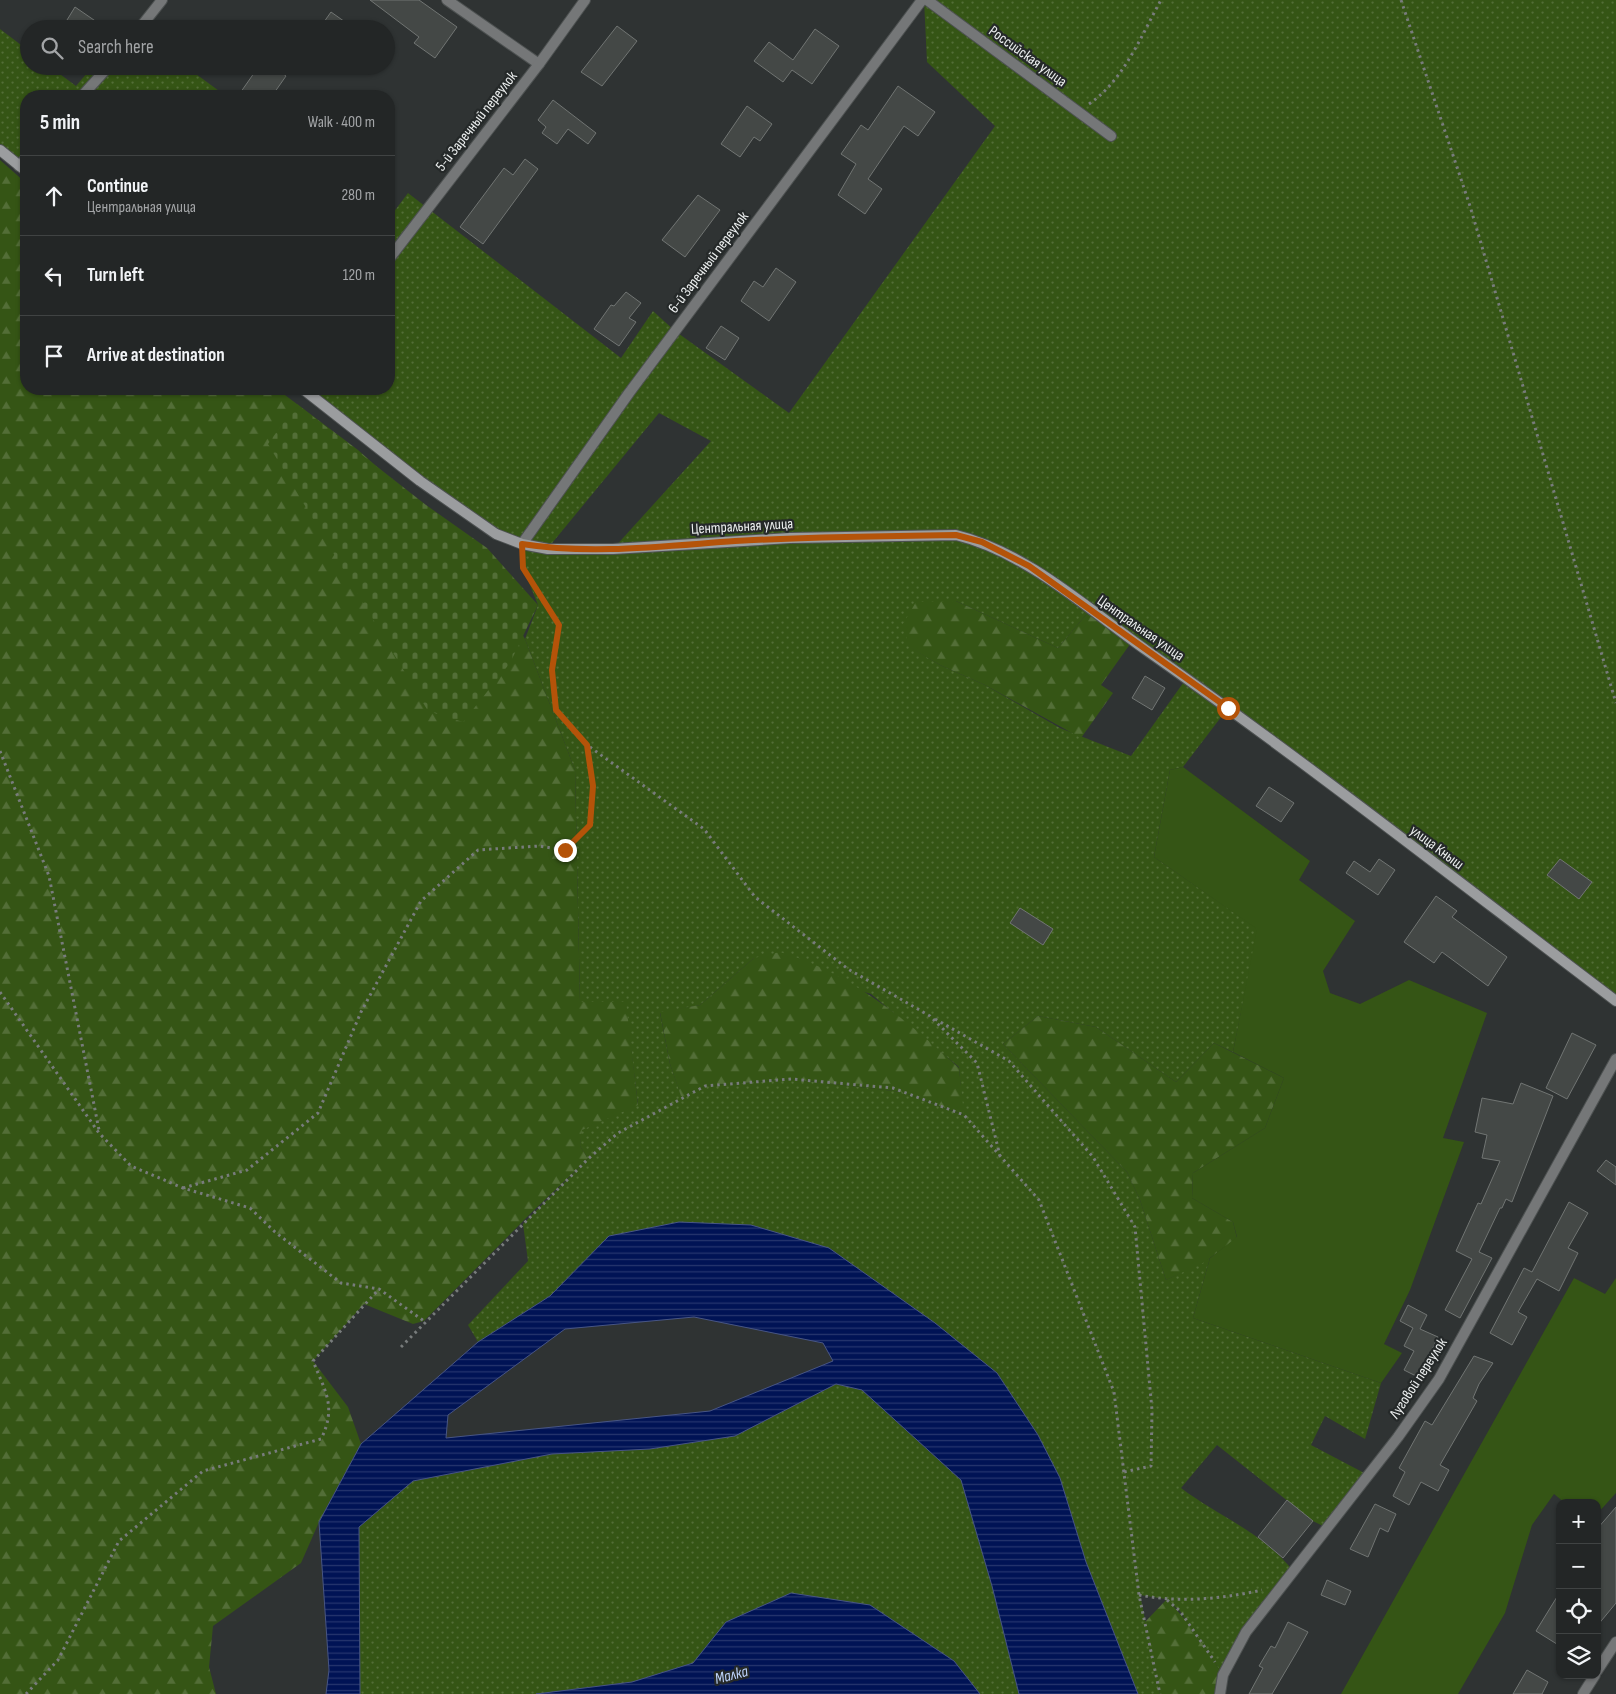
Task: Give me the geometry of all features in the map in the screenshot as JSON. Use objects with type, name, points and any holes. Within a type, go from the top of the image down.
[{"type":"street","points":[[146,20],[162,0]]},
{"type":"street","points":[[447,0],[539,64]]},
{"type":"street","name":"5-й Заречный переулок","points":[[395,251],[539,64],[585,0]]},
{"type":"street","name":"6-й Заречный переулок","points":[[522,544],[640,378],[922,0]]},
{"type":"street","name":"Российская улица","points":[[927,0],[1111,136]]},
{"type":"street","points":[[87,90],[101,75]]},
{"type":"street","points":[[0,150],[20,162]]},
{"type":"street","name":"Центральная улица","points":[[311,395],[420,481],[496,534],[522,544],[548,548],[612,549],[790,538],[956,535],[982,542],[1029,566],[1240,716]]},
{"type":"street","name":"улица Кныш","points":[[1240,716],[1616,1001]]},
{"type":"street","name":"Луговой переулок","points":[[1220,1694],[1224,1675],[1246,1632],[1398,1437],[1439,1380],[1616,1059]]},
{"type":"street","points":[[1601,1666],[1616,1642]]},
{"type":"street","points":[[1583,1694],[1592,1679]]},
{"type":"path","points":[[1078,112],[1104,94],[1120,73],[1161,0]]},
{"type":"path","points":[[1401,0],[1470,206],[1616,703]]},
{"type":"path","points":[[522,544],[523,568],[559,625],[552,670],[556,710],[587,745],[704,829],[755,897],[848,969],[1009,1061],[1093,1157],[1134,1227],[1152,1410],[1151,1466],[1124,1472]]},
{"type":"path","points":[[183,1188],[247,1170],[318,1112],[361,1012],[421,901],[478,850],[539,846],[565,850],[590,825],[593,786],[587,745]]},
{"type":"path","points":[[0,751],[49,876],[99,1133]]},
{"type":"path","points":[[0,992],[99,1133],[131,1166],[183,1188],[250,1208],[275,1232],[341,1283],[378,1289],[424,1321]]},
{"type":"path","points":[[930,1016],[977,1063],[1000,1157]]},
{"type":"path","points":[[401,1347],[424,1321],[588,1159],[618,1133],[705,1086],[791,1079],[893,1088],[964,1115],[1039,1200],[1114,1392],[1139,1595],[1160,1694]]},
{"type":"path","points":[[26,1694],[58,1660],[119,1541],[203,1470],[322,1439],[329,1424],[329,1405],[312,1361],[378,1289]]},
{"type":"path","points":[[1139,1595],[1166,1599],[1207,1600],[1282,1585]]},
{"type":"path","points":[[1166,1599],[1180,1611],[1224,1675]]},
{"type":"green space","points":[[924,0],[1616,0],[1616,1001],[1228,708],[1183,767],[1170,770],[1154,857],[1258,929],[1233,1052],[1214,1043],[1176,1082],[1096,1027],[1038,1016],[1003,1044],[1127,1172],[1140,1200],[1166,1280],[1210,1258],[1193,1318],[1381,1383],[1365,1439],[1325,1416],[1311,1445],[1368,1475],[1327,1528],[1313,1521],[1217,1445],[1181,1488],[1255,1535],[1293,1571],[1246,1632],[1223,1675],[1180,1611],[1166,1599],[1140,1595],[1160,1694],[1138,1694],[1086,1562],[1060,1478],[1038,1435],[997,1373],[610,1236],[550,1296],[478,1342],[468,1325],[528,1261],[523,1224],[588,1159],[580,1146],[581,1130],[638,1104],[625,1002],[580,1002],[575,770],[525,639],[538,605],[523,568],[522,544],[496,534],[311,395],[395,395],[395,210],[408,193],[621,358],[653,311],[675,331],[789,413],[995,126],[927,62]],"holes":[[[659,413],[711,441],[613,549],[548,548]],[[956,601],[1058,648],[1090,610],[1186,679],[1131,756],[1060,728],[985,685],[940,665],[910,647]],[[754,958],[871,994],[959,1067],[963,1115],[902,1092],[791,1079],[705,1086],[682,1098],[670,1064],[660,1013],[700,1005]]]},
{"type":"green space","points":[[0,29],[20,44],[20,75],[61,75],[76,86],[85,75],[197,75],[218,90],[20,90],[20,166],[0,150]]},
{"type":"green space","points":[[0,160],[20,178],[20,395],[285,395],[358,450],[483,561],[525,639],[575,770],[580,1002],[626,1002],[638,1105],[582,1130],[580,1146],[588,1159],[531,1213],[424,1321],[413,1324],[364,1304],[313,1361],[348,1407],[361,1444],[319,1522],[301,1563],[213,1626],[209,1667],[216,1694],[0,1694]]},
{"type":"green space","points":[[297,404],[426,505],[487,548],[538,605],[510,663],[463,722],[428,711],[268,444]]},
{"type":"green space","points":[[956,601],[1058,648],[1090,610],[1133,640],[1101,685],[1113,693],[1081,738],[985,685],[940,665],[909,647],[903,624],[916,602]]},
{"type":"green space","points":[[1183,767],[1310,861],[1299,880],[1355,921],[1323,971],[1330,993],[1360,1004],[1409,980],[1487,1013],[1443,1138],[1464,1142],[1410,1290],[1384,1344],[1402,1353],[1381,1383],[1193,1318],[1210,1258],[1237,1237],[1233,1222],[1192,1198],[1193,1173],[1265,1128],[1284,1078],[1233,1052],[1257,929],[1154,857],[1170,770]]},
{"type":"green space","points":[[780,952],[806,961],[853,985],[876,999],[919,1032],[959,1068],[964,1115],[902,1092],[791,1079],[705,1086],[682,1099],[670,1064],[660,1012],[700,1005],[754,958]]},
{"type":"green space","points":[[1038,1016],[1096,1027],[1176,1082],[1214,1043],[1284,1078],[1265,1128],[1193,1173],[1192,1198],[1233,1222],[1237,1238],[1203,1263],[1166,1280],[1140,1200],[1127,1172],[1003,1044]]},
{"type":"green space","points":[[1574,1278],[1605,1294],[1616,1278],[1616,1493],[1601,1510],[1601,1499],[1560,1499],[1554,1494],[1532,1525],[1505,1613],[1458,1694],[1341,1694]]},
{"type":"green space","points":[[836,1384],[862,1390],[961,1480],[993,1586],[1019,1694],[980,1694],[954,1661],[726,1622],[693,1663],[632,1682],[536,1694],[360,1694],[359,1527],[413,1481],[552,1454],[650,1449],[735,1436]]},
{"type":"green space","points":[[1167,1599],[1189,1624],[1223,1675],[1220,1694],[1160,1694],[1145,1622]]},
{"type":"water","points":[[679,1222],[751,1225],[829,1248],[935,1323],[997,1373],[1038,1435],[1060,1478],[1086,1562],[1138,1694],[1019,1694],[992,1586],[961,1480],[862,1390],[836,1384],[735,1436],[650,1449],[552,1454],[413,1481],[359,1527],[360,1694],[326,1694],[329,1670],[319,1522],[361,1444],[478,1342],[550,1296],[609,1236]],"holes":[[[694,1317],[823,1343],[833,1361],[710,1411],[446,1438],[448,1415],[565,1329]]]},
{"type":"water","name":"Малка","points":[[791,1593],[870,1605],[954,1661],[980,1694],[536,1694],[632,1682],[693,1663],[726,1622]]},
{"type":"building","points":[[370,0],[419,0],[457,27],[435,58],[414,43],[419,37]]},
{"type":"building","points":[[75,7],[94,20],[67,20]]},
{"type":"building","points":[[331,12],[342,20],[325,20]]},
{"type":"building","points":[[617,26],[637,41],[602,86],[581,72]]},
{"type":"building","points":[[815,29],[839,46],[812,84],[792,70],[783,82],[754,61],[769,42],[793,60]]},
{"type":"building","points":[[253,75],[286,76],[276,90],[242,90]]},
{"type":"building","points":[[898,86],[935,112],[918,136],[904,126],[868,179],[882,189],[865,214],[838,195],[856,164],[841,154],[861,125],[868,130]]},
{"type":"building","points":[[553,100],[596,133],[588,144],[568,129],[557,144],[542,133],[546,127],[538,120]]},
{"type":"building","points":[[747,106],[772,124],[760,141],[754,137],[740,157],[721,144]]},
{"type":"building","points":[[525,159],[538,169],[483,244],[460,227],[504,168],[513,175]]},
{"type":"building","points":[[698,195],[720,210],[685,257],[662,240]]},
{"type":"building","points":[[776,268],[796,282],[769,321],[741,301],[754,281],[763,287]]},
{"type":"building","points":[[626,292],[641,303],[629,318],[636,322],[619,346],[594,329],[611,305],[614,306]]},
{"type":"building","points":[[721,326],[739,338],[725,360],[706,348]]},
{"type":"building","points":[[1145,676],[1165,688],[1152,710],[1132,698]]},
{"type":"building","points":[[1269,787],[1294,803],[1281,822],[1256,806]]},
{"type":"building","points":[[1379,859],[1395,870],[1378,895],[1346,873],[1354,861],[1370,872]]},
{"type":"building","points":[[1560,859],[1592,882],[1579,899],[1547,875]]},
{"type":"building","points":[[1436,896],[1457,911],[1452,917],[1507,957],[1488,986],[1442,952],[1434,963],[1404,942]]},
{"type":"building","points":[[1020,908],[1053,929],[1043,945],[1010,923]]},
{"type":"building","points":[[1572,1033],[1596,1045],[1567,1099],[1546,1088]]},
{"type":"building","points":[[1521,1083],[1553,1096],[1512,1202],[1506,1199],[1502,1208],[1500,1208],[1479,1252],[1492,1258],[1460,1318],[1445,1310],[1472,1259],[1456,1251],[1478,1203],[1481,1204],[1500,1161],[1482,1158],[1487,1135],[1475,1132],[1482,1098],[1513,1104]]},
{"type":"building","points":[[1606,1160],[1616,1167],[1616,1185],[1597,1171]]},
{"type":"building","points":[[1569,1202],[1588,1213],[1568,1248],[1578,1253],[1559,1291],[1537,1279],[1518,1312],[1527,1317],[1512,1345],[1490,1333],[1524,1268],[1532,1272]]},
{"type":"building","points":[[1408,1305],[1427,1315],[1420,1329],[1438,1337],[1426,1362],[1429,1364],[1422,1379],[1404,1370],[1414,1351],[1404,1346],[1413,1328],[1400,1321]]},
{"type":"building","points":[[1474,1356],[1493,1363],[1479,1384],[1473,1398],[1477,1401],[1440,1465],[1449,1470],[1438,1491],[1421,1482],[1409,1505],[1393,1496],[1405,1472],[1399,1468],[1425,1421],[1432,1425]]},
{"type":"building","points":[[1287,1500],[1313,1521],[1283,1558],[1258,1537]]},
{"type":"building","points":[[1375,1504],[1396,1514],[1388,1532],[1380,1528],[1368,1557],[1350,1549]]},
{"type":"building","points":[[1616,1507],[1616,1603],[1601,1621],[1601,1544],[1601,1524]]},
{"type":"building","points":[[1327,1580],[1351,1591],[1345,1605],[1321,1595]]},
{"type":"building","points":[[1556,1598],[1556,1644],[1536,1631]]},
{"type":"building","points":[[1288,1622],[1308,1632],[1272,1694],[1249,1694],[1263,1668],[1259,1666],[1271,1646],[1275,1648]]},
{"type":"building","points":[[1527,1670],[1548,1682],[1542,1694],[1513,1694]]},
{"type":"route","points":[[565,850],[590,825],[593,786],[587,745],[556,710],[552,670],[559,625],[523,568],[522,544],[548,548],[612,549],[790,538],[956,535],[982,542],[1029,566],[1228,708]]}]
